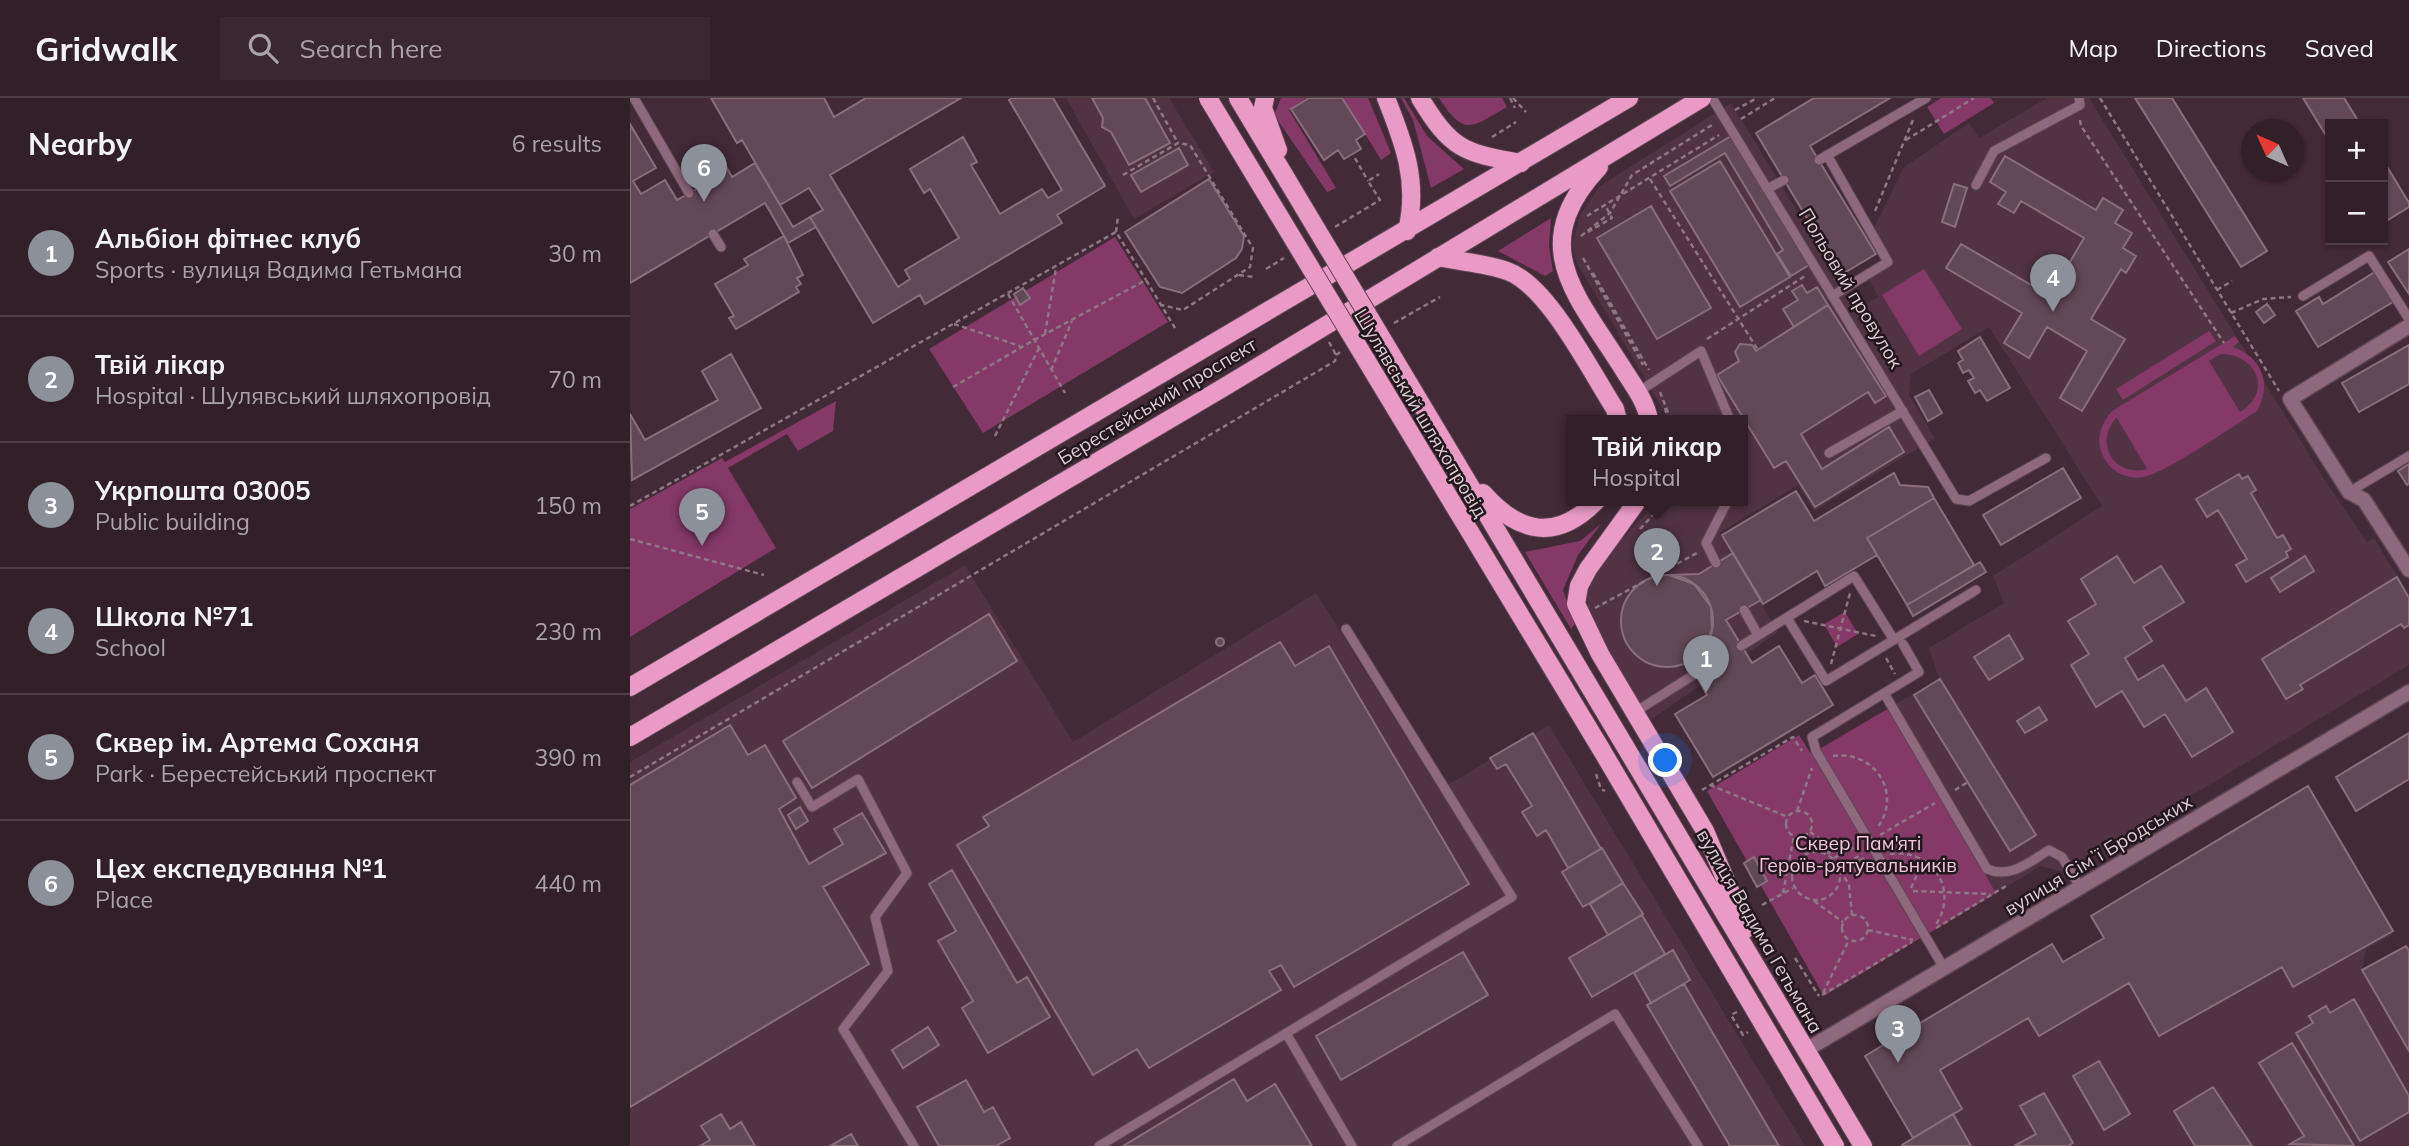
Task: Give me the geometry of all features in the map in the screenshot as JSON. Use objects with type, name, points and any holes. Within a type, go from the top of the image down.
[{"type":"main road","name":"Шулявський шляхопровід","points":[[1208,98],[1601,750],[1835,1146]]},
{"type":"main road","name":"Шулявський шляхопровід","points":[[1238,98],[1620,737]]},
{"type":"main road","points":[[1265,98],[1263,108],[1289,183]]},
{"type":"main road","points":[[1386,98],[1412,172],[1412,212],[1408,231]]},
{"type":"main road","points":[[1420,98],[1446,136],[1460,148],[1482,157],[1521,163]]},
{"type":"main road","name":"Берестейський проспект","points":[[630,687],[1408,231],[1629,98]]},
{"type":"main road","name":"Берестейський проспект","points":[[630,737],[1702,98]]},
{"type":"main road","points":[[1614,152],[1581,186],[1566,212],[1560,238],[1561,259],[1569,282],[1645,387],[1648,415]]},
{"type":"main road","points":[[1438,257],[1508,271],[1530,283],[1546,301],[1617,414]]},
{"type":"main road","points":[[1457,464],[1493,505],[1512,520],[1532,528],[1561,527],[1582,516],[1591,506]]},
{"type":"main road","points":[[1634,506],[1588,569],[1579,586],[1576,604],[1634,712],[1705,831],[1764,975]]},
{"type":"main road","name":"вулиця Вадима Гетьмана","points":[[1620,737],[1764,975],[1863,1146]]},
{"type":"street","points":[[2409,326],[2290,399],[2349,492],[2364,500],[2409,570]]},
{"type":"street","name":"вулиця Сімʼї Бродських","points":[[1806,1050],[2409,692]]},
{"type":"lane","points":[[634,98],[690,193]]},
{"type":"lane","name":"Польовий провулок","points":[[1712,98],[1956,499],[1969,502],[2046,458]]},
{"type":"lane","points":[[1832,296],[1888,262],[1823,158],[1924,99]]},
{"type":"lane","points":[[1976,186],[1994,151],[2079,101]]},
{"type":"lane","points":[[1769,188],[1784,180]]},
{"type":"lane","points":[[713,234],[721,247]]},
{"type":"lane","points":[[2303,296],[2369,256],[2409,319]]},
{"type":"lane","points":[[1645,387],[1701,351],[1728,415]]},
{"type":"lane","points":[[1829,453],[1903,411]]},
{"type":"lane","points":[[2349,492],[2409,456]]},
{"type":"lane","points":[[1716,563],[1706,543],[1725,506]]},
{"type":"lane","points":[[1741,646],[1854,576],[1894,640]]},
{"type":"lane","points":[[1787,618],[1826,681],[1976,590]]},
{"type":"lane","points":[[1744,610],[1758,635]]},
{"type":"lane","points":[[1099,1146],[1513,897],[1346,629]]},
{"type":"lane","points":[[1903,645],[1919,672],[1812,737],[1822,761],[1944,968]]},
{"type":"lane","points":[[1634,712],[1695,674]]},
{"type":"lane","points":[[1884,694],[1987,869],[1999,874],[2013,872],[2049,850],[2062,857],[2080,887]]},
{"type":"lane","points":[[797,782],[813,807],[858,779],[907,873],[875,917],[888,971],[843,1029],[914,1146]]},
{"type":"lane","points":[[1397,1146],[1615,1014],[1698,1146]]},
{"type":"lane","points":[[1286,1033],[1352,1146]]},
{"type":"path","points":[[1153,98],[1178,143]]},
{"type":"path","points":[[1511,98],[1515,108]]},
{"type":"path","points":[[1511,98],[1526,112]]},
{"type":"path","points":[[1610,213],[1632,175],[1756,98]]},
{"type":"path","points":[[1587,216],[1775,98]]},
{"type":"path","points":[[1904,141],[1974,98]]},
{"type":"path","points":[[2100,98],[2266,371]]},
{"type":"path","points":[[1868,227],[1924,99]]},
{"type":"path","points":[[2079,101],[2081,126],[2224,343]]},
{"type":"path","points":[[1492,137],[1516,122]]},
{"type":"path","points":[[1123,175],[1178,143],[1190,145],[1253,248],[1250,267],[1184,310],[1161,305]]},
{"type":"path","points":[[1356,158],[1368,181]]},
{"type":"path","points":[[1650,178],[1758,350]]},
{"type":"path","points":[[1579,239],[1612,218],[1605,205]]},
{"type":"path","points":[[1118,216],[1116,232],[1175,328]]},
{"type":"path","points":[[630,506],[1116,232]]},
{"type":"path","points":[[1647,368],[1578,248],[1645,387],[1665,415]]},
{"type":"path","points":[[1045,334],[1056,266]]},
{"type":"path","points":[[1238,275],[1254,277]]},
{"type":"path","points":[[1705,340],[1805,276]]},
{"type":"path","points":[[954,387],[1034,340],[1146,280]]},
{"type":"path","points":[[2217,290],[2232,281]]},
{"type":"path","points":[[1153,291],[1160,287]]},
{"type":"path","points":[[1008,294],[1065,393]]},
{"type":"path","points":[[2231,313],[2263,299],[2303,296]]},
{"type":"path","points":[[1432,302],[1440,297]]},
{"type":"path","points":[[1051,370],[1073,319]]},
{"type":"path","points":[[954,324],[1022,347]]},
{"type":"path","points":[[995,436],[1039,348]]},
{"type":"path","points":[[630,777],[1335,361],[1337,354]]},
{"type":"path","points":[[1634,534],[1652,516],[1655,506]]},
{"type":"path","points":[[630,539],[764,575]]},
{"type":"path","points":[[1594,609],[1651,576],[1684,563],[1706,543]]},
{"type":"path","points":[[1826,681],[1854,576]]},
{"type":"path","points":[[1592,601],[1596,616]]},
{"type":"path","points":[[1787,618],[1894,640]]},
{"type":"path","points":[[1705,788],[1793,737],[1819,779]]},
{"type":"path","points":[[1797,811],[1809,815],[1812,824],[1810,832],[1802,837],[1794,836],[1786,826],[1788,817],[1797,811],[1812,768],[1822,761],[1844,755],[1858,757],[1871,765],[1881,776],[1887,790],[1888,805],[1884,819],[1874,832]]},
{"type":"path","points":[[1710,785],[1788,817]]},
{"type":"path","points":[[1877,836],[1898,825]]},
{"type":"path","points":[[1810,832],[1819,838],[1849,885],[1852,915]]},
{"type":"path","points":[[1783,893],[1794,836]]},
{"type":"path","points":[[1833,859],[1859,845],[1864,853],[1839,868]]},
{"type":"path","points":[[1833,859],[1820,852],[1799,859],[1792,872],[1794,887],[1802,897],[1814,901],[1843,922]]},
{"type":"path","points":[[1888,854],[1901,852],[1924,859],[1939,873],[1945,894],[1941,917],[1932,930],[2010,884]]},
{"type":"path","points":[[1924,859],[1909,891],[1993,894]]},
{"type":"path","points":[[1814,901],[1830,897],[1836,891],[1841,876],[1839,868]]},
{"type":"path","points":[[1762,905],[1794,887]]},
{"type":"path","points":[[1843,922],[1852,915]]},
{"type":"path","points":[[1852,915],[1863,918],[1868,930]]},
{"type":"path","points":[[1843,922],[1843,934],[1849,940],[1861,940],[1868,930]]},
{"type":"path","points":[[1908,929],[1915,940]]},
{"type":"path","points":[[1868,930],[1915,940]]},
{"type":"path","points":[[1849,940],[1822,995],[1915,940]]},
{"type":"path","points":[[1795,958],[1819,996]]},
{"type":"path","points":[[1737,1012],[1731,1015],[1737,1026],[1743,1035],[1749,1032]]},
{"type":"shaded area","points":[[1066,98],[1169,98],[1214,172],[1134,219]]},
{"type":"shaded area","points":[[2047,98],[2089,98],[2328,485],[2367,542],[2374,538],[2409,596],[2409,665],[2064,872],[2041,866],[1996,893],[1889,708],[1939,679],[1929,648],[2004,603],[1993,576],[2102,506],[1989,327],[1911,374],[1909,395],[1935,438],[1814,511],[1798,485],[1719,533],[1778,632],[1649,721],[1585,607],[1587,587],[1599,565],[1645,514],[1649,506],[1748,506],[1748,415],[1665,415],[1577,263],[1572,245],[1580,215],[1600,186],[1731,103],[1857,309],[1878,297],[1869,279],[1894,264],[1874,228],[1904,167],[1969,123],[1979,138]]},
{"type":"shaded area","points":[[965,565],[1073,742],[1316,593],[1439,790],[1549,725],[1805,1146],[630,1146],[630,762]]},
{"type":"shaded area","points":[[2308,786],[2393,931],[2392,935],[2366,949],[2362,970],[2409,1051],[2409,1146],[1903,1146],[1913,1137],[1865,1056],[2003,974],[2039,1036],[2129,983],[2091,916]]},
{"type":"green space","points":[[1281,98],[1306,98],[1289,110],[1336,188],[1327,192],[1274,115]]},
{"type":"green space","points":[[1343,98],[1368,98],[1391,153],[1381,160]]},
{"type":"green space","points":[[1401,98],[1404,98],[1427,136],[1464,169],[1431,188],[1413,120]]},
{"type":"green space","points":[[1439,98],[1502,98],[1507,107],[1485,120],[1469,125],[1455,119]]},
{"type":"green space","points":[[1941,98],[1991,98],[1994,103],[1944,134],[1927,107]]},
{"type":"green space","points":[[1551,218],[1549,246],[1553,271],[1545,276],[1498,251]]},
{"type":"green space","points":[[1115,237],[1168,322],[983,433],[929,349]]},
{"type":"green space","points":[[1924,269],[1962,329],[1919,356],[1882,295]]},
{"type":"green space","points":[[2209,331],[2216,341],[2123,400],[2116,389]]},
{"type":"green space","points":[[2235,336],[2239,342],[2233,347],[2252,358],[2262,373],[2264,382],[2262,401],[2257,411],[2167,468],[2143,477],[2119,473],[2103,456],[2099,444],[2100,432],[2112,411]],"holes":[[[2221,354],[2244,360],[2252,367],[2256,376],[2256,394],[2250,404],[2240,412],[2209,361]],[[2117,418],[2147,469],[2125,468],[2111,456],[2107,438]]]},
{"type":"green space","points":[[836,401],[833,431],[798,451],[787,434],[728,468],[776,548],[630,637],[630,509],[722,458],[725,462]]},
{"type":"green space","points":[[1601,524],[1578,555],[1563,590],[1575,624],[1571,629],[1525,552],[1580,541]]},
{"type":"green space","points":[[1845,612],[1858,634],[1837,647],[1824,624]]},
{"type":"green space","name":"Сквер Пам'яті Героїв-рятувальників","points":[[1889,708],[1996,893],[1824,996],[1707,791],[1799,735],[1811,754]]},
{"type":"building","points":[[711,98],[824,98],[834,117],[866,98],[961,98],[830,175],[898,287],[910,279],[905,270],[959,238],[930,189],[924,193],[910,169],[963,137],[977,162],[971,165],[1000,214],[1042,189],[1048,198],[1062,190],[1009,100],[1012,98],[1053,98],[1105,186],[1057,215],[1062,223],[925,304],[920,295],[873,323],[810,217],[823,210],[809,188],[780,205],[742,140],[737,143]]},
{"type":"building","points":[[1092,98],[1145,98],[1170,143],[1129,165],[1111,132],[1102,127],[1103,118]]},
{"type":"building","points":[[1309,98],[1342,98],[1365,134],[1356,140],[1361,149],[1344,159],[1338,150],[1324,160],[1291,109]]},
{"type":"building","points":[[1814,98],[1890,98],[1810,146],[1876,254],[1841,275],[1756,133]]},
{"type":"building","points":[[2135,98],[2172,98],[2267,251],[2241,267]]},
{"type":"building","points":[[2303,98],[2344,98],[2357,119],[2325,119],[2325,134]]},
{"type":"building","points":[[630,124],[656,168],[633,181],[641,194],[665,180],[677,200],[707,183],[702,175],[724,163],[732,177],[755,163],[793,227],[810,217],[816,227],[788,243],[765,203],[630,283]]},
{"type":"building","points":[[1731,136],[1809,265],[1791,276],[1777,254],[1783,250],[1725,153],[1670,186],[1664,176]]},
{"type":"building","points":[[1179,148],[1188,165],[1141,192],[1131,175]]},
{"type":"building","points":[[2005,156],[2096,210],[2103,198],[2123,210],[2115,223],[2132,233],[2123,248],[2136,256],[2126,273],[2121,269],[2091,319],[2125,339],[2082,411],[2060,398],[2087,351],[2047,327],[2029,358],[2004,343],[2022,313],[1946,268],[1961,244],[2050,296],[2084,238],[2021,201],[2014,213],[1998,204],[2006,192],[1990,182]]},
{"type":"building","points":[[1720,161],[1790,277],[1740,307],[1670,191]]},
{"type":"building","points":[[2388,168],[2409,203],[2409,207],[2388,220]]},
{"type":"building","points":[[1209,179],[1244,236],[1242,249],[1236,258],[1182,293],[1160,287],[1125,232]]},
{"type":"building","points":[[1954,184],[1967,188],[1955,227],[1942,222]]},
{"type":"building","points":[[1651,206],[1711,308],[1657,339],[1597,238]]},
{"type":"building","points":[[784,236],[803,275],[797,278],[801,284],[796,287],[799,292],[736,329],[729,318],[734,316],[715,284],[748,265],[744,259]]},
{"type":"building","points":[[2409,249],[2409,294],[2388,262]]},
{"type":"building","points":[[2375,272],[2393,302],[2318,347],[2296,311],[2319,297],[2323,304]]},
{"type":"building","points":[[1802,285],[1807,293],[1817,287],[1828,305],[1794,327],[1783,309],[1798,300],[1792,291]]},
{"type":"building","points":[[1023,288],[1030,298],[1020,305],[1014,294]]},
{"type":"building","points":[[2267,304],[2275,315],[2264,323],[2256,312]]},
{"type":"building","points":[[1828,305],[1886,396],[1875,403],[1868,392],[1801,434],[1822,469],[1889,427],[1904,452],[1815,507],[1786,461],[1774,468],[1748,426],[1748,415],[1742,415],[1717,375],[1739,361],[1735,352],[1740,344],[1752,345],[1756,351]]},
{"type":"building","points":[[1980,337],[2010,388],[1987,401],[1980,390],[1975,393],[1968,381],[1974,378],[1969,370],[1963,373],[1958,363],[1963,360],[1958,351]]},
{"type":"building","points":[[2409,345],[2409,384],[2359,412],[2342,383]]},
{"type":"building","points":[[731,354],[761,408],[632,480],[630,414],[645,440],[718,400],[702,371]]},
{"type":"building","points":[[1929,390],[1942,413],[1928,421],[1915,397]]},
{"type":"building","points":[[2409,464],[2409,483],[2407,485],[2398,471]]},
{"type":"building","points":[[2063,468],[2081,498],[2001,545],[1983,515]]},
{"type":"building","points":[[1894,473],[1900,485],[1928,487],[1934,498],[1867,538],[1877,555],[1825,586],[1817,571],[1763,604],[1722,535],[1796,491],[1814,521]]},
{"type":"building","points":[[2239,474],[2242,479],[2248,476],[2256,490],[2251,493],[2277,538],[2283,535],[2291,549],[2286,552],[2288,557],[2246,582],[2236,565],[2247,559],[2218,510],[2207,517],[2196,499]]},
{"type":"building","points":[[1934,498],[1974,565],[1907,605],[1867,538]]},
{"type":"building","points":[[1733,553],[1761,600],[1726,620],[1752,663],[1779,646],[1802,683],[1815,675],[1833,705],[1713,777],[1675,714],[1707,695],[1688,662],[1707,644],[1712,629],[1711,607],[1694,584],[1669,575],[1699,574]]},
{"type":"building","points":[[2117,556],[2134,583],[2161,566],[2184,602],[2143,627],[2152,641],[2125,658],[2138,680],[2163,665],[2186,701],[2206,688],[2233,732],[2192,757],[2165,714],[2144,727],[2122,691],[2096,707],[2071,665],[2089,654],[2068,621],[2096,604],[2081,579]]},
{"type":"building","points":[[2305,556],[2314,571],[2280,592],[2271,578]]},
{"type":"building","points":[[1980,562],[1986,572],[1913,616],[1907,605]]},
{"type":"building","points":[[1667,575],[1685,579],[1699,589],[1709,603],[1713,621],[1709,639],[1699,653],[1685,663],[1667,667],[1649,663],[1635,653],[1625,639],[1621,621],[1625,603],[1635,589],[1649,579]]},
{"type":"building","points":[[2397,577],[2409,598],[2409,625],[2404,628],[2401,624],[2300,685],[2303,689],[2286,699],[2262,659]]},
{"type":"building","points":[[989,614],[1017,661],[812,788],[783,741]]},
{"type":"building","points":[[2009,635],[2023,659],[1989,680],[1974,657]]},
{"type":"building","points":[[1220,638],[1224,642],[1220,646],[1216,642]]},
{"type":"building","points":[[1280,642],[1295,666],[1329,646],[1469,884],[1294,987],[1281,965],[1269,971],[1281,990],[1149,1068],[1137,1049],[1093,1075],[957,845],[989,826],[983,817]]},
{"type":"building","points":[[1940,679],[2036,835],[2010,851],[1914,695]]},
{"type":"building","points":[[2039,707],[2047,720],[2025,733],[2017,721]]},
{"type":"building","points":[[730,725],[748,755],[765,745],[796,798],[779,809],[809,864],[843,844],[834,829],[862,813],[886,853],[823,887],[869,964],[630,1107],[630,785]]},
{"type":"building","points":[[1533,733],[1601,849],[1568,868],[1546,830],[1537,836],[1522,812],[1532,806],[1506,764],[1497,769],[1490,758]]},
{"type":"building","points":[[2409,733],[2409,779],[2356,811],[2336,777]]},
{"type":"building","points":[[2308,786],[2393,931],[2293,987],[2282,967],[2159,1036],[2129,983],[2039,1036],[2028,1018],[1940,1070],[1962,1109],[1913,1138],[1865,1056],[2052,944],[2063,962],[2104,938],[2091,916]]},
{"type":"building","points":[[800,807],[808,821],[796,829],[788,815]]},
{"type":"building","points":[[1602,848],[1623,883],[1583,907],[1562,872]]},
{"type":"building","points":[[1754,857],[1767,881],[1757,887],[1744,863]]},
{"type":"building","points":[[1863,858],[1867,865],[1856,871],[1852,864]]},
{"type":"building","points":[[952,870],[1017,983],[1027,977],[1050,1017],[988,1053],[962,1008],[973,1001],[938,941],[956,931],[929,884]]},
{"type":"building","points":[[1623,883],[1643,914],[1608,935],[1590,904]]},
{"type":"building","points":[[1642,915],[1665,954],[1592,997],[1569,958]]},
{"type":"building","points":[[2406,946],[2409,951],[2409,1051],[2362,970]]},
{"type":"building","points":[[1673,950],[1690,980],[1651,1003],[1634,973]]},
{"type":"building","points":[[1463,952],[1488,995],[1341,1080],[1316,1036]]},
{"type":"building","points":[[1684,984],[1779,1146],[1730,1146],[1647,1005]]},
{"type":"building","points":[[2354,999],[2409,1096],[2409,1112],[2360,1141],[2296,1033],[2313,1023],[2309,1016],[2326,1006],[2330,1013]]},
{"type":"building","points":[[928,1027],[939,1045],[903,1068],[892,1050]]},
{"type":"building","points":[[2292,1043],[2354,1146],[2290,1144],[2304,1136],[2259,1063]]},
{"type":"building","points":[[2099,1061],[2130,1114],[2104,1130],[2073,1076]]},
{"type":"building","points":[[1234,1079],[1247,1101],[1275,1084],[1312,1146],[1123,1146]]},
{"type":"building","points":[[966,1080],[984,1112],[993,1107],[1010,1138],[996,1146],[939,1146],[917,1107]]},
{"type":"building","points":[[2213,1087],[2252,1146],[2195,1146],[2174,1111]]},
{"type":"building","points":[[2044,1093],[2073,1143],[2068,1146],[2014,1146],[2036,1134],[2020,1106]]},
{"type":"building","points":[[721,1114],[730,1129],[741,1122],[755,1146],[700,1146],[710,1140],[701,1126]]},
{"type":"building","points":[[1953,1114],[1971,1146],[1902,1145]]},
{"type":"building","points":[[851,1134],[858,1146],[830,1146]]},
{"type":"place","name":"Цех експедування №1","points":[[704,202]]},
{"type":"place","name":"Школа №71","points":[[2053,312]]},
{"type":"place","name":"Сквер ім. Артема Соханя","points":[[702,546]]},
{"type":"place","name":"Твій лікар","points":[[1657,586]]},
{"type":"place","name":"Альбіон фітнес клуб","points":[[1706,693]]},
{"type":"place","name":"Укрпошта 03005","points":[[1898,1063]]}]
